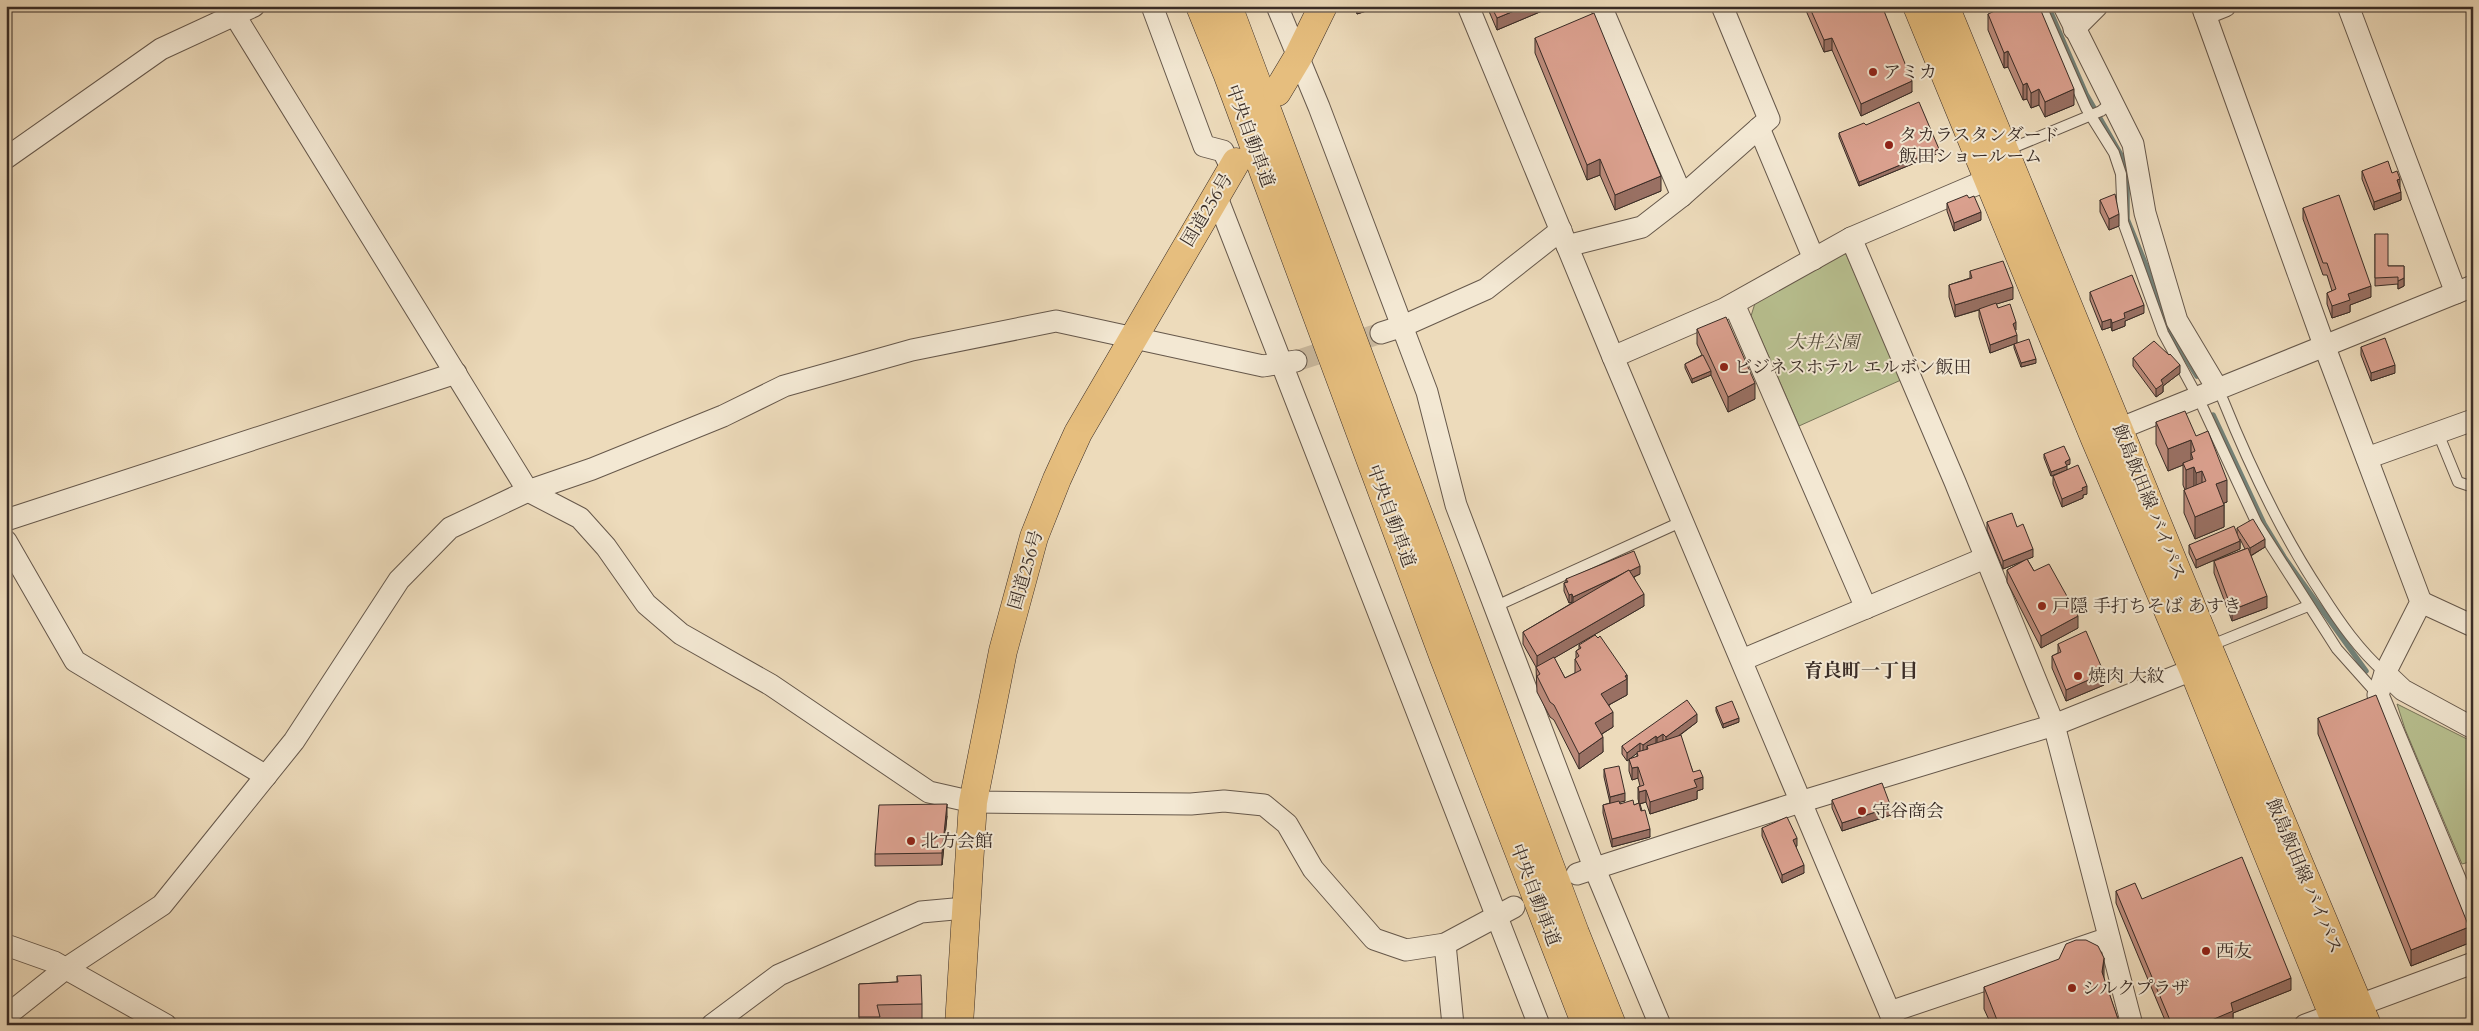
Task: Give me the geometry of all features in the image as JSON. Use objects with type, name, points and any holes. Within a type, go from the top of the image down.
[{"type":"main road","name":"中央自動車道","points":[[1200,6],[1227,73],[1444,658],[1586,1025]]},
{"type":"main road","name":"中央自動車道","points":[[1228,6],[1575,933],[1612,1025]]},
{"type":"main road","points":[[1277,92],[1298,57],[1323,6]]},
{"type":"main road","name":"飯島飯田線 バイパス","points":[[1918,6],[2006,165]]},
{"type":"main road","name":"飯島飯田線 バイパス","points":[[1945,6],[2107,434],[2209,657],[2363,1015]]},
{"type":"main road","name":"国道256号","points":[[959,1025],[973,802],[1003,651],[1034,537],[1057,478],[1078,433],[1234,165]]},
{"type":"main road","name":"飯島飯田線 バイパス","points":[[2209,657],[2335,1020]]},
{"type":"street","points":[[6,158],[161,49],[232,11],[254,6]]},
{"type":"street","points":[[1152,6],[1204,146],[1223,151],[1234,165]]},
{"type":"street","points":[[1277,6],[1403,326],[1427,392],[1456,505],[1494,607],[1586,871],[1660,1025]]},
{"type":"street","points":[[1468,6],[1613,358],[1893,1018],[2109,938]]},
{"type":"street","points":[[1601,6],[1682,196]]},
{"type":"street","points":[[1381,333],[1403,326],[1486,289],[1564,238],[1642,227],[1682,196],[1760,128],[1769,119],[1722,6]]},
{"type":"street","points":[[2064,6],[2074,29],[2099,111],[2133,144],[2145,213],[2177,321],[2220,394]]},
{"type":"street","points":[[2074,29],[2097,6]]},
{"type":"street","points":[[2107,434],[2220,394],[2324,345],[2465,290],[2348,6]]},
{"type":"street","points":[[2210,9],[2324,345],[2421,602],[2473,626]]},
{"type":"street","points":[[232,11],[528,491],[580,518],[606,547],[646,604],[681,634],[771,685],[929,792],[973,802],[1191,804],[1224,801],[1264,805],[1287,824],[1313,869],[1374,939],[1406,950],[1445,944],[1505,912]]},
{"type":"street","points":[[1760,128],[1814,259]]},
{"type":"street","points":[[1613,358],[1734,304],[1850,238],[2006,165]]},
{"type":"street","points":[[1216,195],[1288,362],[1505,912],[1539,1025]]},
{"type":"street","points":[[1850,238],[2054,725],[2132,1025]]},
{"type":"street","points":[[1734,304],[1866,608]]},
{"type":"street","points":[[6,1016],[65,969],[162,905],[294,741],[399,580],[450,528],[528,491],[592,469],[723,416],[784,386],[912,350],[1056,321],[1133,336],[1263,366],[1288,362]]},
{"type":"street","points":[[6,520],[456,373]]},
{"type":"street","points":[[2367,458],[2473,420]]},
{"type":"street","points":[[6,541],[76,661],[266,776]]},
{"type":"street","points":[[1742,660],[1985,558]]},
{"type":"street","points":[[2421,602],[2385,674],[2378,696],[2473,922]]},
{"type":"street","points":[[1586,871],[1800,802],[2054,725],[2209,657]]},
{"type":"street","points":[[2385,674],[2403,690],[2473,728]]},
{"type":"street","points":[[712,1025],[779,975],[921,912],[965,908]]},
{"type":"street","points":[[1445,944],[1453,1025]]},
{"type":"street","points":[[6,945],[54,962],[166,1025]]},
{"type":"street","points":[[2305,1025],[2363,1015],[2473,963]]},
{"type":"lane","points":[[2041,6],[2099,111],[2121,174],[2123,222],[2162,333],[2200,402],[2257,524],[2337,649],[2378,696]]},
{"type":"lane","points":[[2006,165],[2099,111]]},
{"type":"lane","points":[[2220,394],[2277,520],[2299,561],[2348,634],[2385,674]]},
{"type":"lane","points":[[2438,433],[2458,482],[2473,487]]},
{"type":"lane","points":[[1494,607],[1683,521]]},
{"type":"lane","points":[[2209,657],[2308,606]]},
{"type":"green space","name":"大井公園","points":[[1841,253],[1846,254],[1901,380],[1799,426],[1751,316],[1756,300]]},
{"type":"green space","points":[[2397,704],[2473,742],[2473,861],[2462,864],[2405,729]]},
{"type":"building","points":[[1491,6],[1526,6],[1497,18]]},
{"type":"building","name":"アミカ","points":[[1809,6],[1882,6],[1912,81],[1861,104],[1832,38],[1824,40]]},
{"type":"building","points":[[2006,6],[2039,6],[2074,89],[2045,102],[2039,89],[2031,93],[2027,83],[2023,85],[2008,51],[2004,53],[1988,14]]},
{"type":"building","points":[[1594,13],[1661,176],[1615,195],[1600,159],[1587,165],[1535,38]]},
{"type":"building","name":"タカラスタンダード 飯田ショールーム","points":[[1919,102],[1939,149],[1859,182],[1839,133],[1864,123],[1866,125]]},
{"type":"building","points":[[2388,161],[2392,173],[2397,171],[2400,179],[2397,180],[2401,192],[2374,202],[2362,171]]},
{"type":"building","points":[[2115,194],[2119,214],[2109,219],[2100,200]]},
{"type":"building","points":[[1967,195],[1969,198],[1974,196],[1981,212],[1954,223],[1947,203]]},
{"type":"building","points":[[2339,195],[2371,286],[2348,294],[2350,300],[2332,306],[2327,293],[2336,289],[2327,263],[2323,263],[2303,208]]},
{"type":"building","points":[[2375,234],[2388,234],[2388,266],[2404,266],[2404,278],[2398,281],[2398,277],[2375,278]]},
{"type":"building","points":[[2003,261],[2013,287],[1955,305],[1949,285],[1972,278],[1970,271]]},
{"type":"building","points":[[2132,275],[2144,305],[2124,313],[2125,318],[2112,323],[2111,319],[2102,322],[2090,292]]},
{"type":"building","points":[[1996,303],[1998,308],[2010,304],[2016,322],[2013,324],[2017,335],[1990,345],[1979,309]]},
{"type":"building","name":"ビジネスホテル エルボン飯田","points":[[1726,317],[1755,383],[1728,397],[1697,329]]},
{"type":"building","points":[[2385,338],[2395,365],[2371,373],[2361,347]]},
{"type":"building","points":[[2029,339],[2036,359],[2021,363],[2014,344]]},
{"type":"building","points":[[2154,341],[2180,365],[2161,380],[2163,384],[2156,389],[2133,358]]},
{"type":"building","points":[[1703,355],[1711,371],[1692,379],[1685,364]]},
{"type":"building","points":[[2185,411],[2196,436],[2208,431],[2227,480],[2216,484],[2224,505],[2195,517],[2184,490],[2206,481],[2202,471],[2196,473],[2194,467],[2186,470],[2183,463],[2193,459],[2191,453],[2195,451],[2191,440],[2168,449],[2156,422]]},
{"type":"building","points":[[2064,446],[2070,459],[2065,462],[2067,466],[2051,472],[2044,454]]},
{"type":"building","points":[[2078,465],[2087,486],[2082,488],[2083,490],[2062,499],[2053,476]]},
{"type":"building","points":[[2012,513],[2017,527],[2023,524],[2033,549],[2003,561],[1987,522]]},
{"type":"building","points":[[2253,519],[2265,539],[2250,548],[2237,528]]},
{"type":"building","points":[[2234,526],[2240,541],[2196,560],[2189,545]]},
{"type":"building","points":[[2248,548],[2267,596],[2232,610],[2214,561]]},
{"type":"building","points":[[1634,551],[1640,566],[1573,597],[1572,594],[1569,595],[1564,583],[1568,582],[1566,579]]},
{"type":"building","name":"戸隠 手打ちそば あすき","points":[[2027,559],[2034,571],[2049,564],[2078,616],[2041,636],[2007,570]]},
{"type":"building","points":[[1629,570],[1644,594],[1537,656],[1523,632]]},
{"type":"building","name":"焼肉 大紋","points":[[2086,631],[2104,673],[2066,690],[2052,656],[2061,652],[2058,644]]},
{"type":"building","points":[[1595,635],[1598,638],[1600,636],[1627,675],[1625,676],[1627,679],[1601,694],[1613,712],[1595,723],[1603,737],[1579,754],[1537,676],[1540,674],[1536,667],[1554,657],[1565,678],[1581,670],[1575,659],[1579,656],[1576,651],[1581,648],[1579,645]]},
{"type":"building","points":[[2376,695],[2469,927],[2411,950],[2318,718]]},
{"type":"building","points":[[1687,700],[1697,714],[1666,737],[1663,734],[1657,738],[1656,736],[1643,745],[1640,743],[1627,753],[1622,746]]},
{"type":"building","points":[[1732,701],[1739,718],[1723,724],[1716,707]]},
{"type":"building","points":[[1681,735],[1693,772],[1700,770],[1703,777],[1694,780],[1697,787],[1650,802],[1646,790],[1639,792],[1638,787],[1644,785],[1638,767],[1632,768],[1629,759],[1638,756],[1637,752],[1648,749],[1647,746]]},
{"type":"building","points":[[1619,766],[1625,793],[1610,797],[1604,769]]},
{"type":"building","name":"守谷商会","points":[[1882,783],[1891,807],[1842,823],[1832,800]]},
{"type":"building","points":[[1633,800],[1634,805],[1639,803],[1641,811],[1645,810],[1650,829],[1612,839],[1603,805],[1619,801],[1620,804]]},
{"type":"building","name":"北方会館","points":[[947,804],[942,853],[875,854],[879,805]]},
{"type":"building","points":[[1787,817],[1797,838],[1793,840],[1804,865],[1782,875],[1762,828]]},
{"type":"building","name":"西友","points":[[2242,857],[2291,978],[2231,1003],[2233,1011],[2200,1025],[2172,1025],[2116,891],[2135,883],[2142,899]]},
{"type":"building","name":"シルクプラザ","points":[[2076,940],[2086,940],[2098,946],[2104,958],[2102,972],[2120,1025],[1999,1025],[1984,987],[2059,959],[2066,944]]},
{"type":"building","points":[[921,975],[922,1004],[877,1005],[880,1017],[859,1017],[859,984],[898,982],[897,976]]},
{"type":"building","points":[[1990,1020],[1992,1025],[1979,1025],[1979,1024]]},
{"type":"waterway","points":[[2048,6],[2086,94],[2121,155],[2127,178],[2127,219],[2147,268],[2163,321],[2197,376]]},
{"type":"waterway","points":[[2213,415],[2264,524],[2284,557],[2366,671]]},
{"type":"tunnel","points":[[1296,361],[1381,333]]},
{"type":"place","name":"アミカ","points":[[1873,72]]},
{"type":"place","name":"タカラスタンダード 飯田ショールーム","points":[[1889,145]]},
{"type":"place","name":"ビジネスホテル エルボン飯田","points":[[1724,367]]},
{"type":"place","name":"戸隠 手打ちそば あすき","points":[[2042,606]]},
{"type":"place","name":"焼肉 大紋","points":[[2078,676]]},
{"type":"place","name":"守谷商会","points":[[1862,811]]},
{"type":"place","name":"北方会館","points":[[911,841]]},
{"type":"place","name":"西友","points":[[2206,951]]},
{"type":"place","name":"シルクプラザ","points":[[2072,988]]},
{"type":"district","name":"育良町一丁目","points":[[1861,671]]}]
